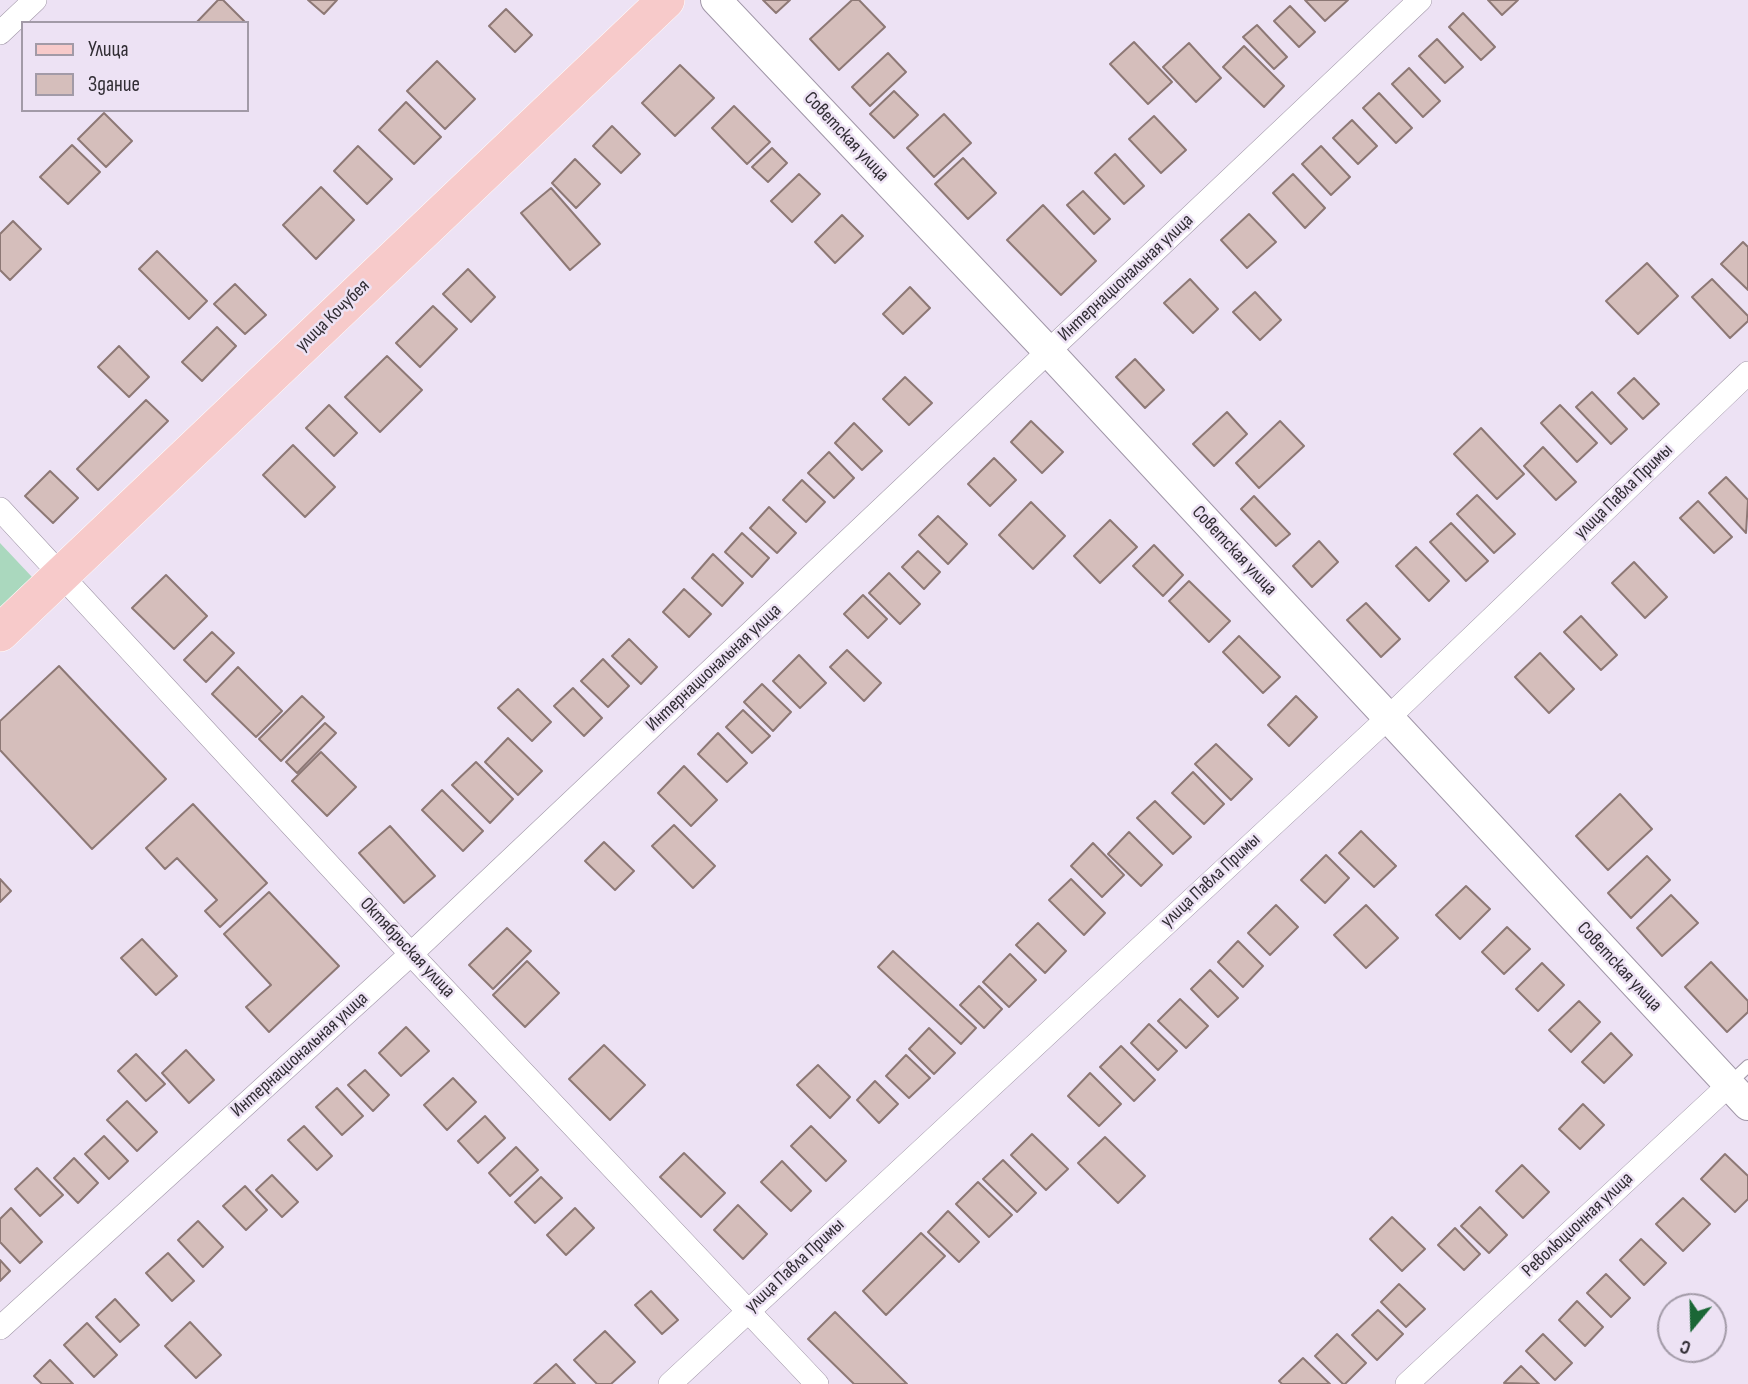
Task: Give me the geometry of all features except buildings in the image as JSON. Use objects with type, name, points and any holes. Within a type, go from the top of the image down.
[{"type":"main road","name":"улица Кочубея","points":[[0,633],[666,0]]},
{"type":"street","points":[[0,33],[35,0]]},
{"type":"street","name":"Советская улица","points":[[716,0],[1389,717],[1742,1085]]},
{"type":"street","name":"Интернациональная улица","points":[[0,1328],[411,954],[1420,0]]},
{"type":"street","name":"улица Павла Примы","points":[[670,1384],[1389,717],[1748,373]]},
{"type":"street","name":"Октябрьская улица","points":[[0,509],[411,954],[817,1384]]},
{"type":"street","name":"Революционная улица","points":[[1407,1384],[1742,1085]]},
{"type":"green space","points":[[0,543],[32,577],[0,608]]}]
